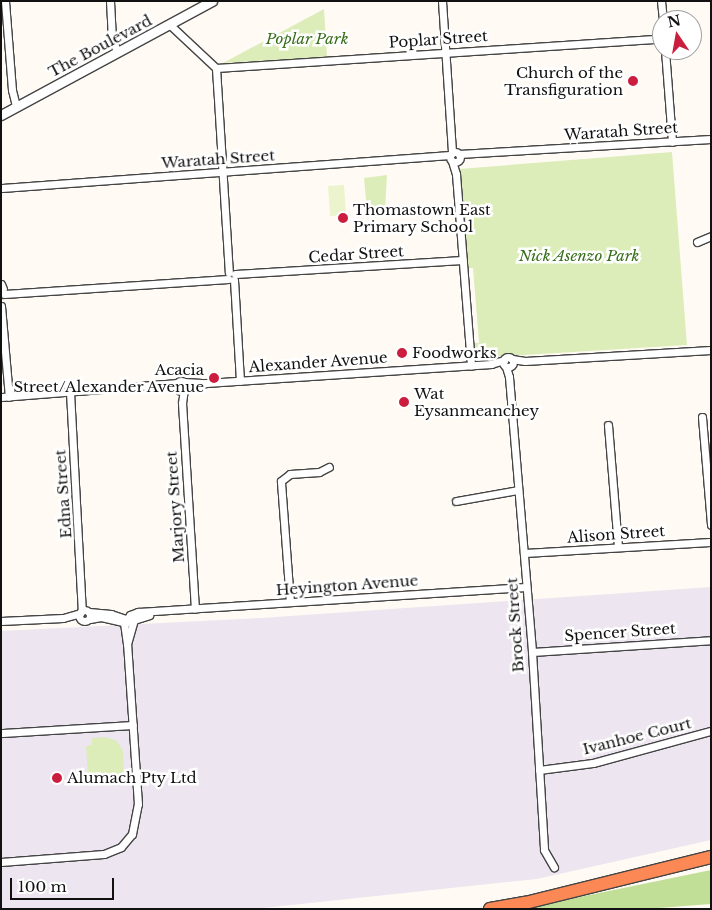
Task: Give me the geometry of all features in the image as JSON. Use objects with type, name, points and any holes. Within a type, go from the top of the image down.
[{"type":"highway","points":[[490,909],[525,903],[711,857]]},
{"type":"street","points":[[5,1],[12,90],[16,106]]},
{"type":"street","points":[[110,1],[112,36],[117,52]]},
{"type":"street","name":"The Boulevard","points":[[1,115],[212,1]]},
{"type":"street","points":[[442,1],[471,365]]},
{"type":"street","points":[[169,24],[216,68],[240,381]]},
{"type":"street","name":"Poplar Street","points":[[216,68],[652,39]]},
{"type":"street","points":[[666,60],[672,142]]},
{"type":"street","name":"Waratah Street","points":[[1,188],[711,139]]},
{"type":"street","points":[[698,242],[711,236]]},
{"type":"street","name":"Cedar Street","points":[[2,291],[463,260]]},
{"type":"street","points":[[2,291],[5,397]]},
{"type":"street","name":"Alexander Avenue","points":[[5,397],[156,386],[181,387],[206,383],[711,350]]},
{"type":"street","name":"Brock Street","points":[[508,364],[532,652],[544,850],[554,867]]},
{"type":"street","name":"Marjory Street","points":[[181,387],[195,609]]},
{"type":"street","name":"Edna Street","points":[[70,392],[85,614]]},
{"type":"street","points":[[702,418],[711,525]]},
{"type":"street","points":[[608,425],[618,548]]},
{"type":"street","points":[[290,602],[281,481],[290,474],[318,472],[329,467]]},
{"type":"street","points":[[456,501],[518,490]]},
{"type":"street","name":"Alison Street","points":[[524,554],[711,542]]},
{"type":"street","name":"Heyington Avenue","points":[[127,621],[170,611],[526,587]]},
{"type":"street","points":[[1,621],[62,618],[85,614],[127,621],[138,814],[127,842],[115,850],[98,855],[1,862]]},
{"type":"street","name":"Spencer Street","points":[[532,652],[711,640]]},
{"type":"street","points":[[1,733],[133,725]]},
{"type":"street","name":"Ivanhoe Court","points":[[539,770],[594,764],[710,731]]},
{"type":"shaded area","points":[[711,587],[711,840],[537,879],[254,909],[1,909],[1,631],[261,618]]},
{"type":"green space","name":"Poplar Park","points":[[324,9],[327,57],[223,63]]},
{"type":"green space","name":"Nick Asenzo Park","points":[[672,152],[687,345],[474,358],[473,343],[479,343],[473,268],[467,268],[459,169]]},
{"type":"green space","points":[[387,175],[385,210],[370,214],[367,211],[364,178]]},
{"type":"green space","points":[[344,185],[346,215],[330,216],[328,186]]},
{"type":"green space","points":[[105,737],[117,741],[123,751],[124,774],[88,776],[86,746],[92,745],[92,738]]},
{"type":"green space","points":[[711,870],[711,904],[646,909],[521,909]]},
{"type":"place","name":"Church of the Transfiguration","points":[[633,81]]},
{"type":"place","name":"Thomastown East Primary School","points":[[343,218]]},
{"type":"place","name":"Foodworks","points":[[402,353]]},
{"type":"place","name":"Acacia Street/Alexander Avenue","points":[[214,378]]},
{"type":"place","name":"Wat Eysanmeanchey","points":[[404,402]]},
{"type":"place","name":"Alumach Pty Ltd","points":[[57,778]]}]
